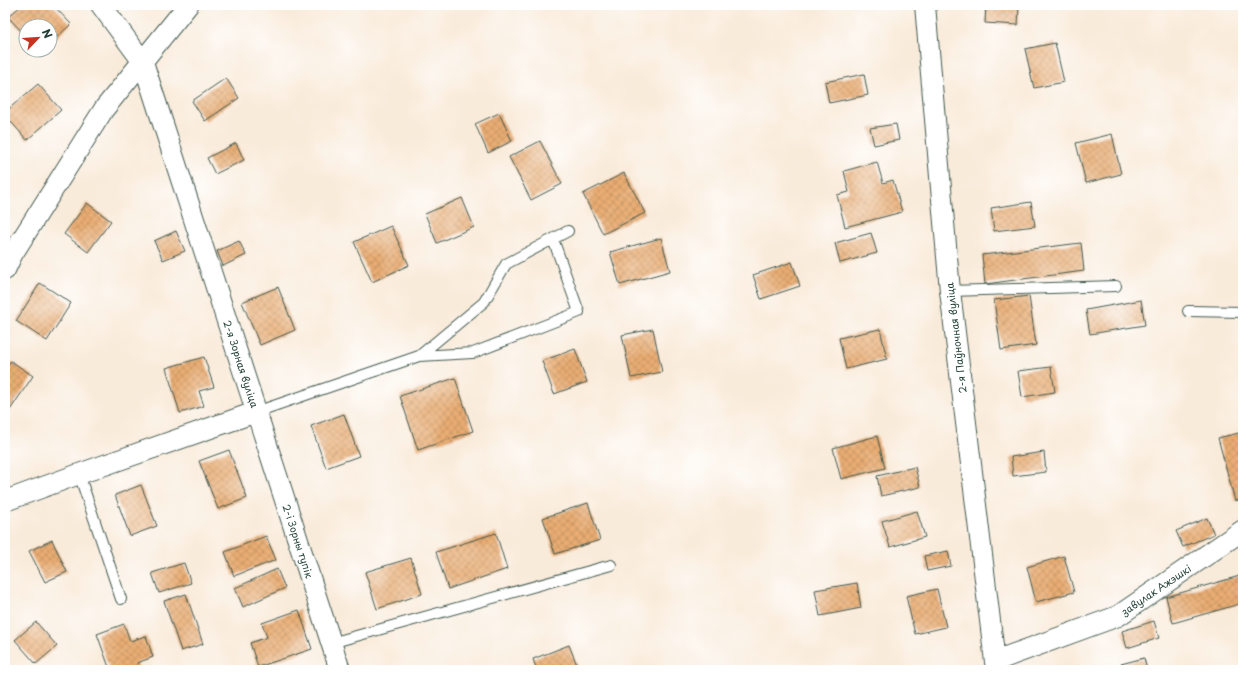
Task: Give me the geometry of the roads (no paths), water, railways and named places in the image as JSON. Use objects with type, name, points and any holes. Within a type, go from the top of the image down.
[{"type":"street","name":"2-я Зорная вуліца","points":[[5,501],[256,412],[143,62],[101,5]]},
{"type":"street","points":[[5,270],[12,255],[104,109],[188,5]]},
{"type":"street","name":"2-я Паўночная вуліца","points":[[925,5],[950,291],[995,666]]},
{"type":"street","name":"2-і Зорны тупік","points":[[256,412],[340,670]]},
{"type":"street","name":"завулак Ажэшкі","points":[[995,666],[1118,616],[1243,530]]},
{"type":"lane","points":[[419,356],[484,302],[506,264],[568,231]]},
{"type":"lane","points":[[256,412],[419,356],[474,353],[579,312],[553,239]]},
{"type":"lane","points":[[950,291],[1116,286]]},
{"type":"lane","points":[[1188,310],[1243,312]]},
{"type":"lane","points":[[79,474],[121,599]]},
{"type":"lane","points":[[331,643],[611,565]]}]
